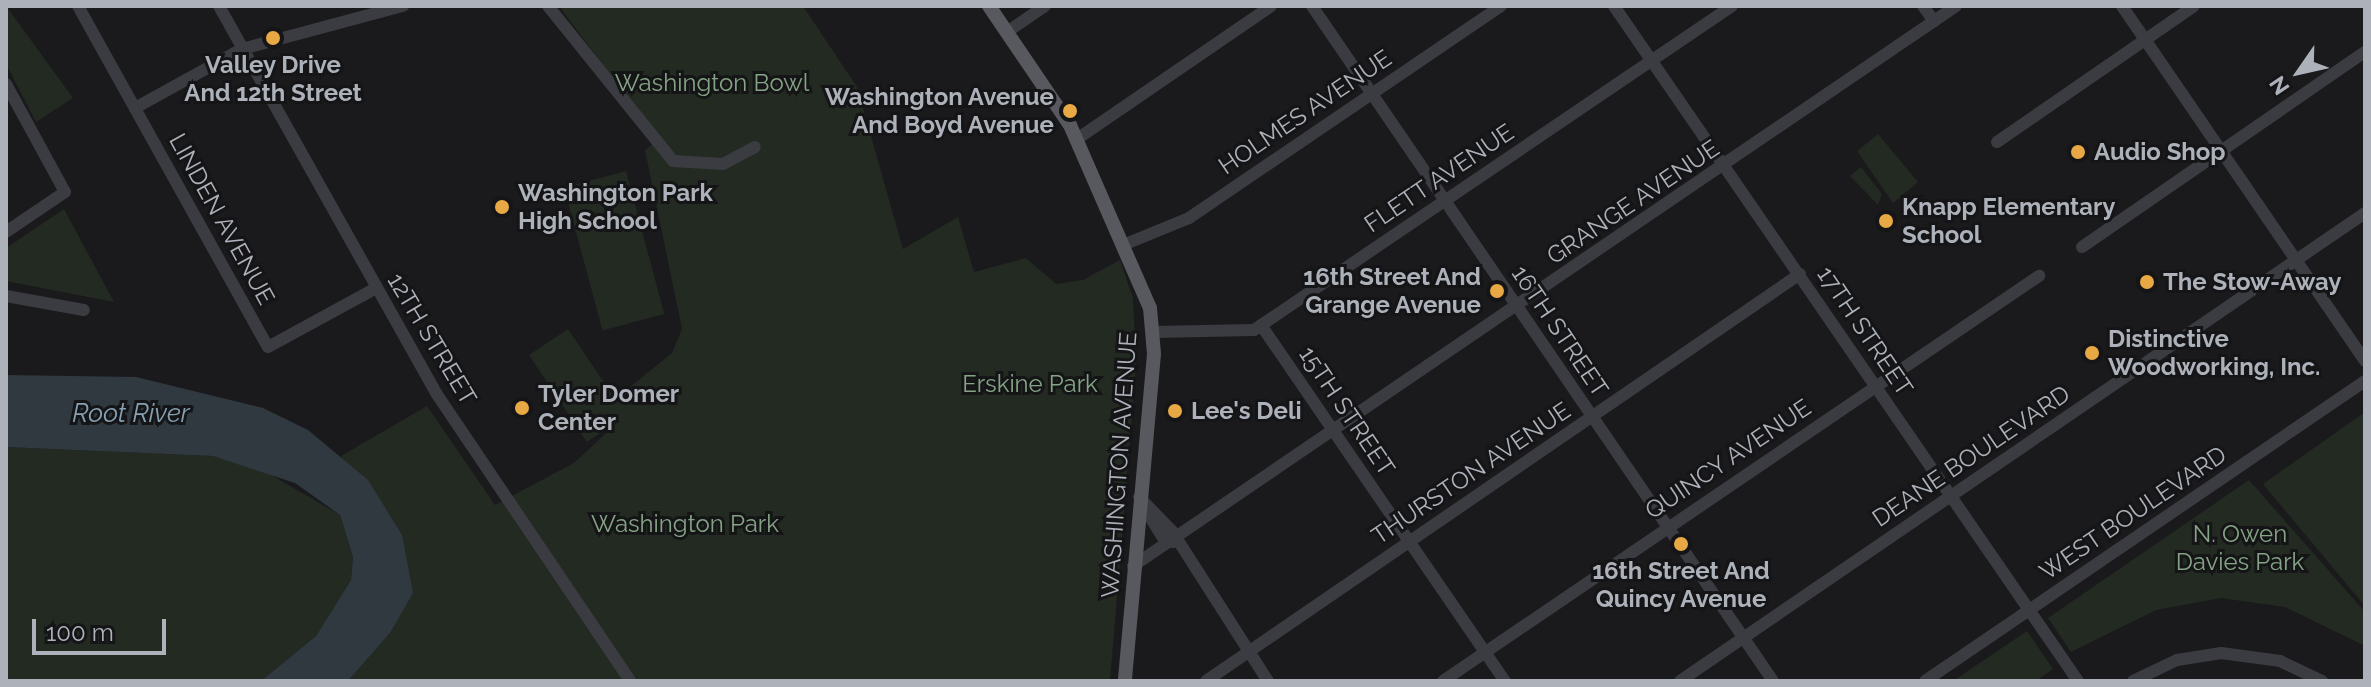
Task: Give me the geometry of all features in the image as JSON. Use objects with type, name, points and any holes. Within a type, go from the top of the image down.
[{"type":"main road","name":"WASHINGTON AVENUE","points":[[989,6],[1077,139],[1128,243],[1153,332],[1125,681]]},
{"type":"street","name":"LINDEN AVENUE","points":[[78,6],[268,347],[376,288]]},
{"type":"street","name":"12TH STREET","points":[[219,6],[437,395],[630,681]]},
{"type":"street","points":[[135,108],[242,49],[363,11],[403,6]]},
{"type":"street","points":[[548,6],[673,161],[723,164],[755,147]]},
{"type":"street","points":[[1007,32],[1045,6]]},
{"type":"street","points":[[1077,139],[1271,6]]},
{"type":"street","name":"16TH STREET","points":[[1312,6],[1773,681]]},
{"type":"street","name":"HOLMES AVENUE","points":[[1128,243],[1189,218],[1501,6]]},
{"type":"street","name":"17TH STREET","points":[[1614,6],[2078,681]]},
{"type":"street","name":"FLETT AVENUE","points":[[1261,325],[1732,6]]},
{"type":"street","points":[[1923,6],[1934,21]]},
{"type":"street","name":"GRANGE AVENUE","points":[[1133,566],[1173,542],[1725,167],[1956,6]]},
{"type":"street","points":[[2122,6],[2365,361]]},
{"type":"street","points":[[1997,142],[2194,6]]},
{"type":"street","points":[[2082,247],[2365,52]]},
{"type":"street","points":[[6,84],[65,192],[6,232]]},
{"type":"street","name":"DEANE BOULEVARD","points":[[1680,681],[2365,213]]},
{"type":"street","name":"THURSTON AVENUE","points":[[1206,681],[1800,274]]},
{"type":"street","name":"QUINCY AVENUE","points":[[1443,681],[2039,276]]},
{"type":"street","points":[[6,296],[84,310]]},
{"type":"street","points":[[1153,332],[1261,325]]},
{"type":"street","name":"15TH STREET","points":[[1261,325],[1505,681]]},
{"type":"street","name":"WEST BOULEVARD","points":[[1925,681],[2365,381]]},
{"type":"street","points":[[1139,497],[1163,538],[1173,542],[1268,681]]},
{"type":"street","points":[[2135,680],[2177,660],[2236,653],[2280,661],[2322,681]]},
{"type":"green space","points":[[6,6],[73,98],[36,122],[6,64]]},
{"type":"green space","points":[[559,6],[803,6],[857,87],[903,249],[958,217],[974,272],[1026,258],[1056,284],[1083,280],[1120,260],[1133,298],[1136,366],[1110,681],[348,681],[390,633],[341,456],[427,406],[495,505],[574,463],[620,420],[587,442],[529,355],[568,329],[615,399],[672,353],[682,329],[645,150],[658,139]]},
{"type":"green space","points":[[1878,134],[1918,182],[1893,203],[1857,151]]},
{"type":"green space","points":[[1861,167],[1882,194],[1878,205],[1850,176]]},
{"type":"green space","points":[[626,171],[664,314],[602,331],[564,188]]},
{"type":"green space","points":[[64,209],[114,302],[6,281],[6,248]]},
{"type":"green space","points":[[2365,412],[2365,606],[2263,484]]},
{"type":"green space","points":[[6,447],[213,456],[261,469],[340,515],[353,557],[351,580],[316,636],[261,681],[7,681]]},
{"type":"green space","name":"N. Owen Davies Park","points":[[2249,480],[2365,612],[2365,646],[2285,607],[2221,598],[2156,610],[2071,652],[2048,618]]},
{"type":"green space","points":[[2027,631],[2053,669],[2036,681],[1953,681]]},
{"type":"water","name":"Root River","points":[[6,375],[136,377],[263,408],[308,430],[368,480],[402,535],[413,593],[390,633],[348,681],[261,681],[316,636],[351,580],[353,557],[340,515],[295,483],[213,456],[6,447]]},
{"type":"place","name":"Valley Drive And 12th Street","points":[[273,38]]},
{"type":"place","name":"Washington Avenue And Boyd Avenue","points":[[1070,111]]},
{"type":"place","name":"Audio Shop","points":[[2078,152]]},
{"type":"place","name":"Washington Park High School","points":[[502,207]]},
{"type":"place","name":"Knapp Elementary School","points":[[1886,221]]},
{"type":"place","name":"The Stow-Away","points":[[2147,282]]},
{"type":"place","name":"16th Street And Grange Avenue","points":[[1497,291]]},
{"type":"place","name":"Distinctive Woodworking, Inc.","points":[[2092,353]]},
{"type":"place","name":"Tyler Domer Center","points":[[522,408]]},
{"type":"place","name":"Lee's Deli","points":[[1175,411]]},
{"type":"place","name":"16th Street And Quincy Avenue","points":[[1681,544]]},
{"type":"park label","name":"Washington Bowl","points":[[712,83]]},
{"type":"park label","name":"Erskine Park","points":[[1030,384]]},
{"type":"park label","name":"Washington Park","points":[[685,524]]}]
